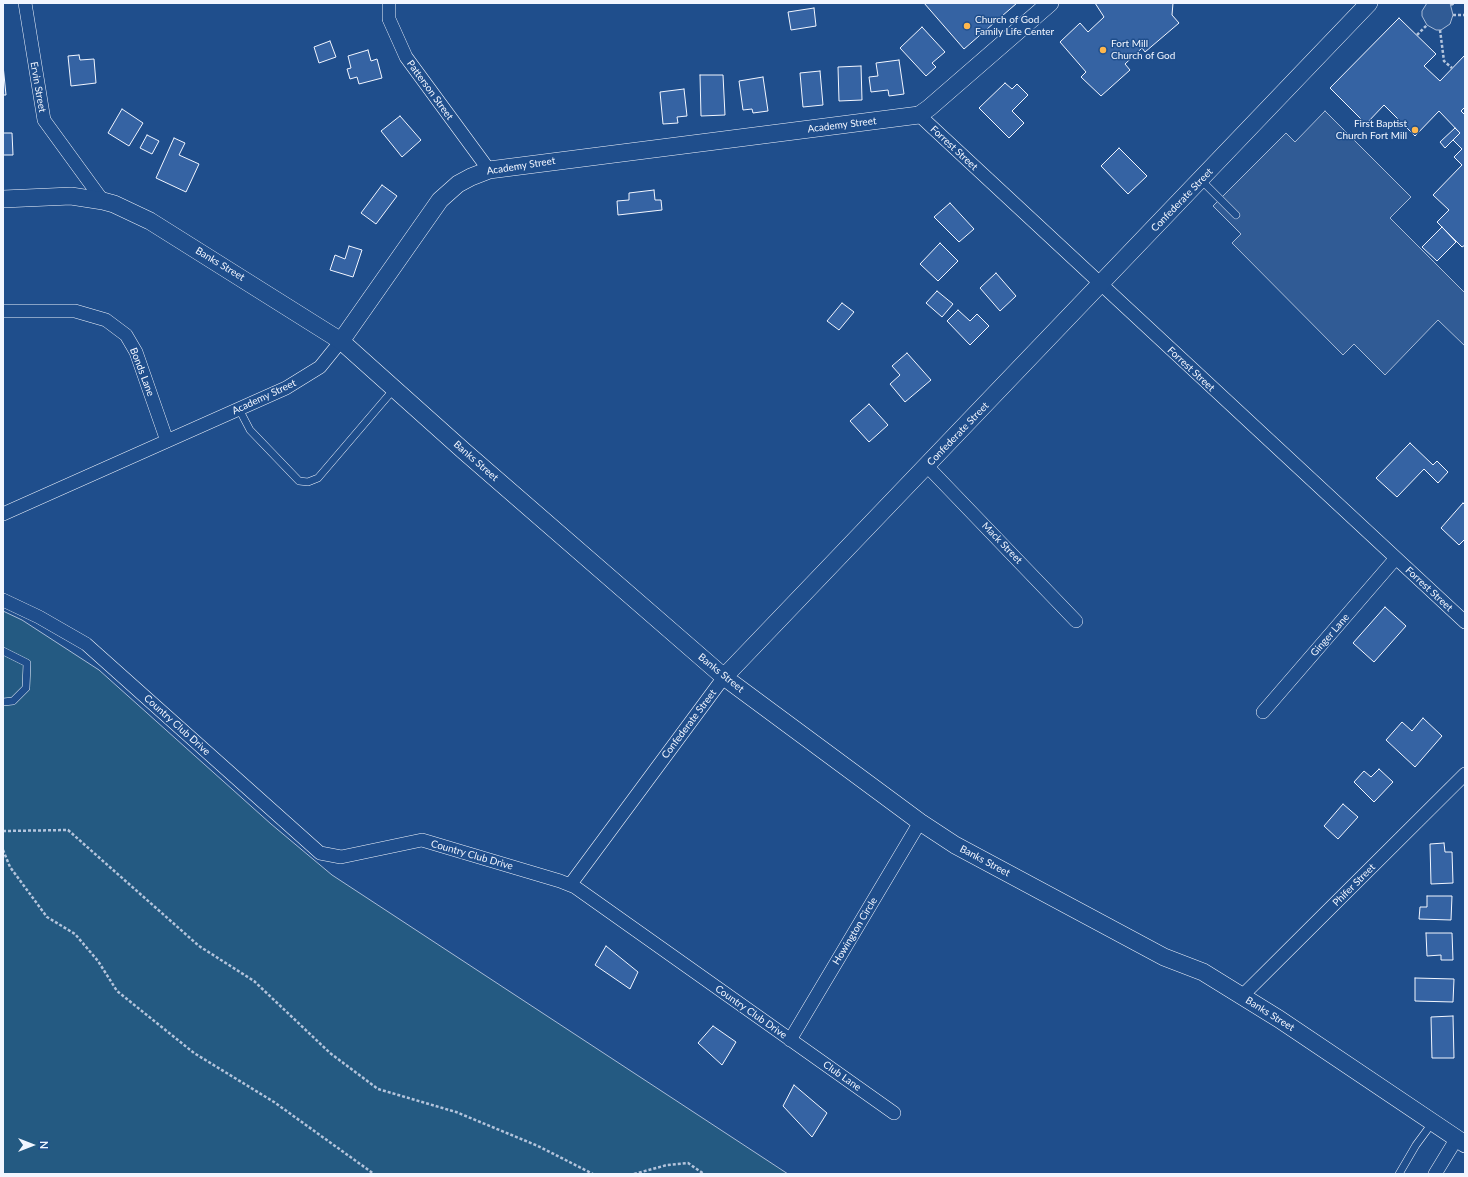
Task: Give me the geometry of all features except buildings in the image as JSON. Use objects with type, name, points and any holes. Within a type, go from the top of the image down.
[{"type":"street","name":"Ervin Street","points":[[25,3],[44,120],[103,201]]},
{"type":"street","name":"Patterson Street","points":[[390,3],[390,19],[406,56],[489,170]]},
{"type":"street","name":"Academy Street","points":[[3,514],[286,388],[320,367],[341,341],[440,200],[458,184],[471,176],[489,170],[918,115],[929,108],[1050,3]]},
{"type":"street","name":"Confederate Street","points":[[570,885],[724,677],[1101,285],[1369,3]]},
{"type":"street","name":"Forrest Street","points":[[918,115],[1465,622]]},
{"type":"street","name":"Banks Street","points":[[3,199],[71,196],[103,201],[150,221],[341,341],[724,677],[920,822],[962,849],[1164,957],[1203,972],[1341,1059],[1461,1141]]},
{"type":"street","name":"Bonds Lane","points":[[3,310],[75,311],[106,320],[126,335],[136,352],[167,441]]},
{"type":"street","name":"Mack Street","points":[[927,466],[1076,620]]},
{"type":"street","name":"Ginger Lane","points":[[1263,712],[1396,558]]},
{"type":"street","name":"Country Club Drive","points":[[3,600],[39,617],[86,644],[320,853],[342,857],[422,840],[570,885],[790,1040]]},
{"type":"street","name":"Phifer Street","points":[[1242,996],[1465,774]]},
{"type":"street","name":"Howington Circle","points":[[790,1040],[920,822]]},
{"type":"street","name":"Club Lane","points":[[790,1040],[894,1113]]},
{"type":"street","points":[[1435,1174],[1461,1141]]},
{"type":"lane","points":[[1201,180],[1236,215]]},
{"type":"lane","points":[[239,409],[250,430],[299,481],[308,482],[318,478],[394,388]]},
{"type":"lane","points":[[3,651],[27,663],[26,688],[13,701],[3,702]]},
{"type":"lane","points":[[1399,1174],[1416,1145],[1433,1122]]},
{"type":"path","points":[[1450,5],[1454,3]]},
{"type":"path","points":[[1454,15],[1465,15]]},
{"type":"path","points":[[1417,35],[1427,25]]},
{"type":"path","points":[[1440,30],[1444,60],[1452,68]]},
{"type":"path","points":[[3,831],[68,830],[199,946],[254,981],[330,1053],[378,1089],[456,1112],[538,1146],[593,1174]]},
{"type":"path","points":[[3,850],[10,867],[47,917],[76,934],[98,961],[117,991],[194,1053],[274,1102],[374,1174]]},
{"type":"path","points":[[634,1174],[668,1165],[688,1163],[704,1174]]},
{"type":"shaded area","points":[[1427,3],[1450,3],[1453,15],[1450,24],[1441,30],[1436,30],[1427,25],[1422,16],[1422,11]]},
{"type":"shaded area","points":[[1325,111],[1411,197],[1390,218],[1465,293],[1465,346],[1438,320],[1385,375],[1354,344],[1343,355],[1232,243],[1241,234],[1213,206],[1286,133],[1295,142]]},
{"type":"shaded area","points":[[3,611],[22,620],[99,670],[271,824],[332,875],[788,1174],[3,1174]]},
{"type":"place","name":"Church of God Family Life Center","points":[[967,26]]},
{"type":"place","name":"Fort Mill Church of God","points":[[1103,50]]},
{"type":"place","name":"First Baptist Church Fort Mill","points":[[1415,130]]}]
